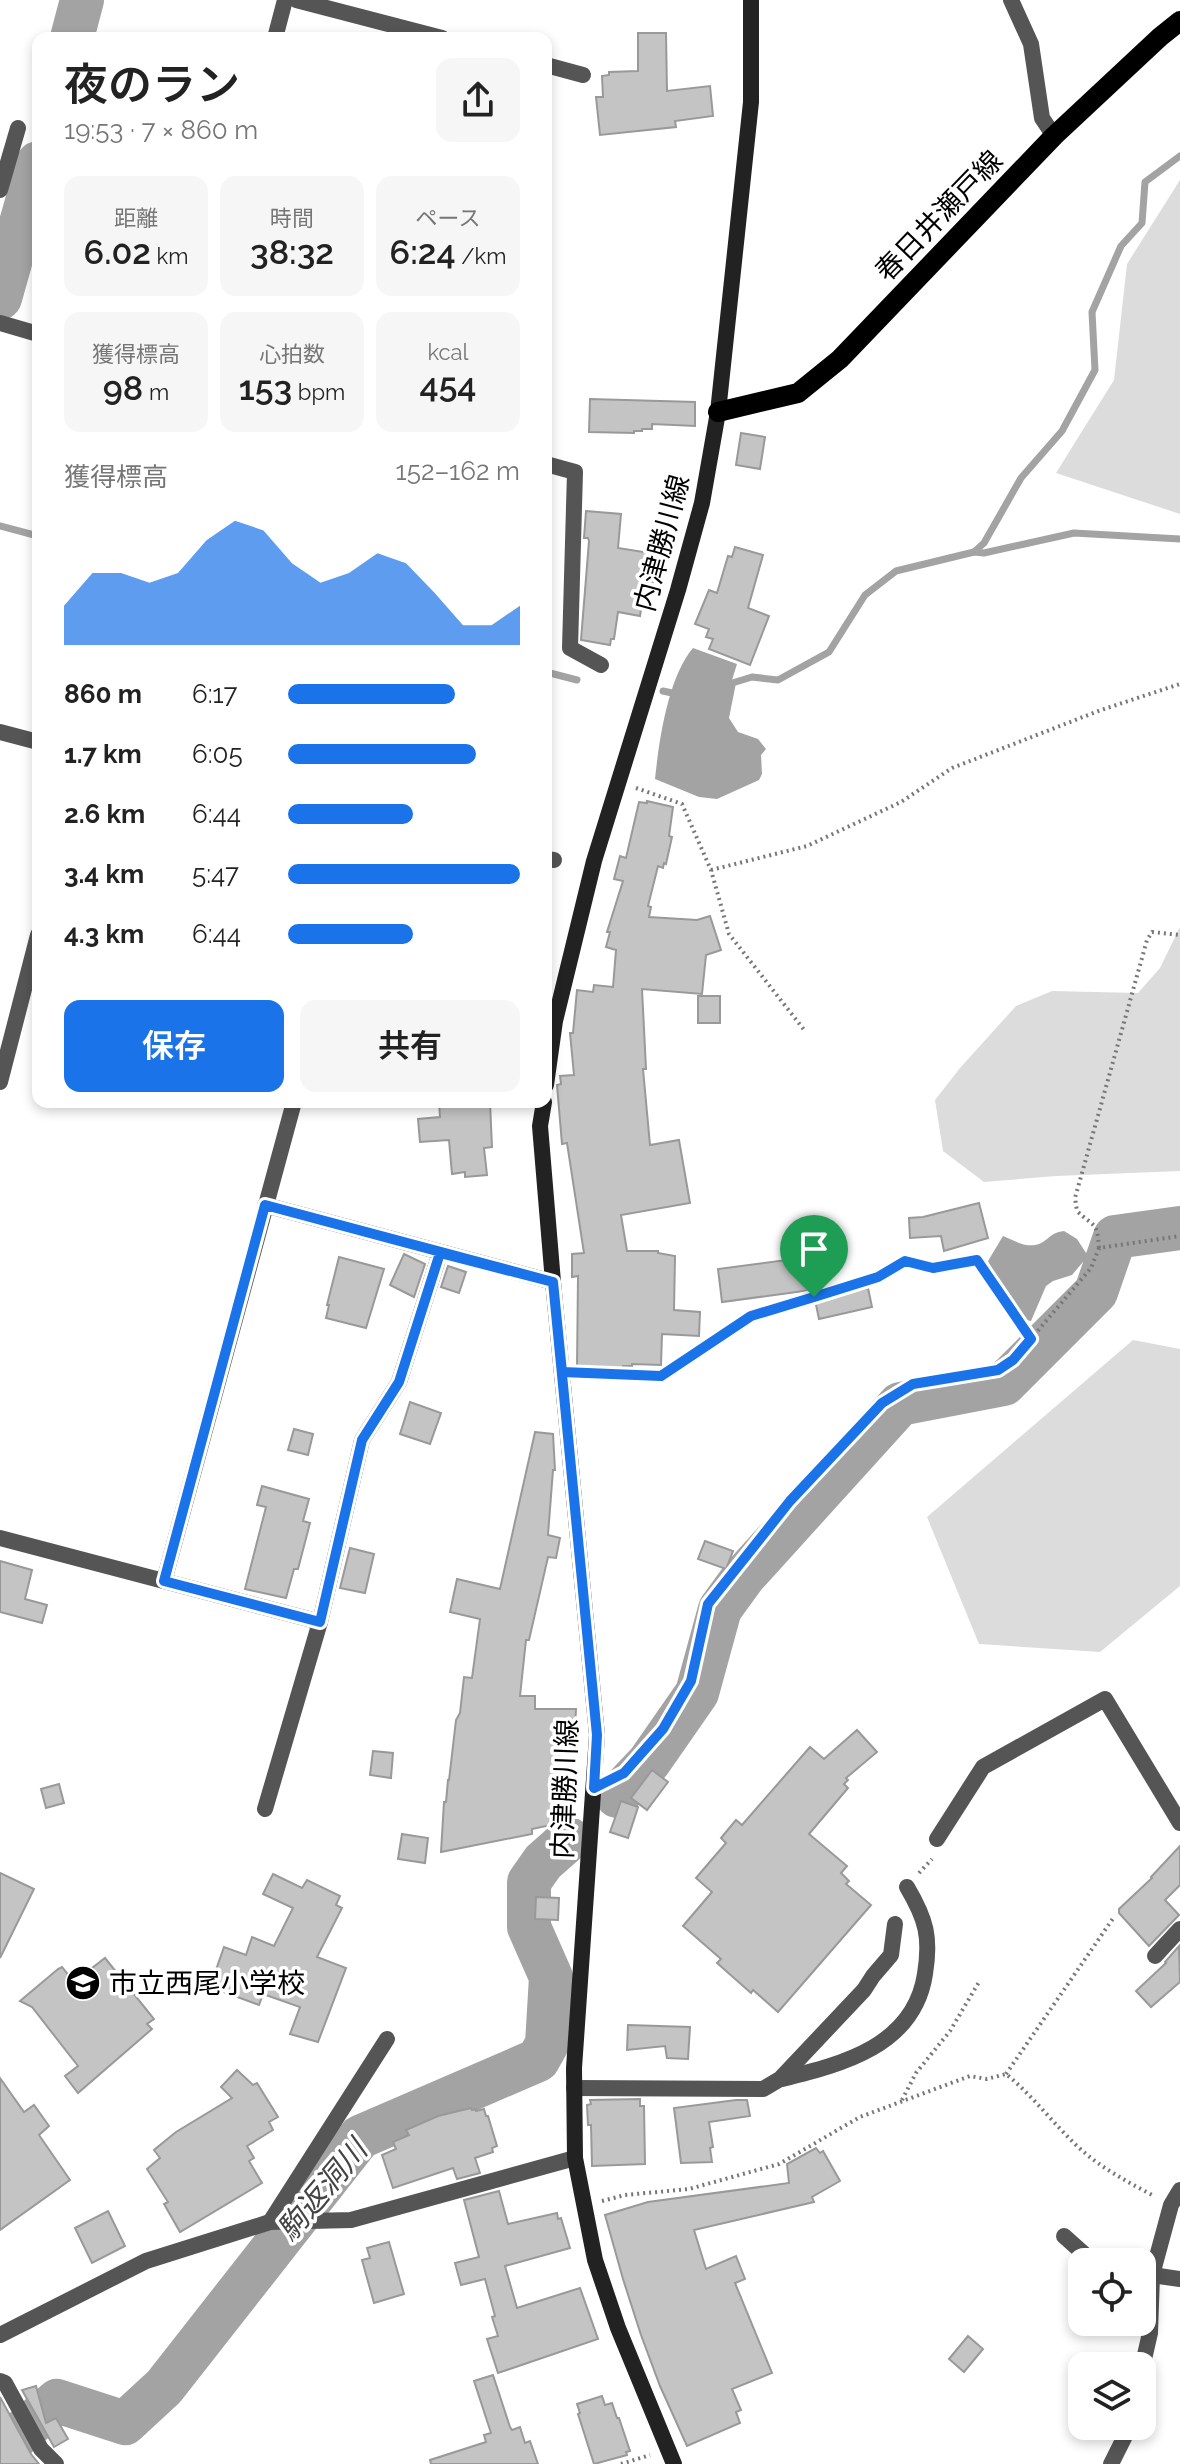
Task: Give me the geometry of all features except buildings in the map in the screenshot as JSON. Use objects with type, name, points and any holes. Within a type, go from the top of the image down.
[{"type":"main road","name":"内津勝川線","points":[[552,1042],[594,861],[702,503],[718,412],[751,102],[751,0]]},
{"type":"main road","name":"春日井瀬戸線","points":[[718,412],[798,393],[840,359],[1054,136],[1180,21]]},
{"type":"main road","name":"内津勝川線","points":[[543,1108],[540,1126],[553,1282],[597,1735],[574,2088],[575,2158],[595,2260],[618,2328],[671,2457]]},
{"type":"street","points":[[277,32],[285,0]]},
{"type":"street","points":[[296,0],[419,32]]},
{"type":"street","points":[[1011,0],[1031,44],[1042,118],[1054,136]]},
{"type":"street","points":[[552,67],[583,75]]},
{"type":"street","points":[[0,190],[18,128]]},
{"type":"street","points":[[0,323],[32,332]]},
{"type":"street","points":[[552,466],[575,472],[570,648],[601,665]]},
{"type":"street","points":[[0,732],[32,740]]},
{"type":"street","points":[[0,1082],[32,958]]},
{"type":"street","points":[[164,1581],[292,1108]]},
{"type":"street","points":[[265,1205],[553,1282]]},
{"type":"street","points":[[265,1809],[320,1622],[362,1440],[399,1382],[440,1253]]},
{"type":"street","points":[[0,1538],[320,1622]]},
{"type":"street","points":[[937,1839],[983,1767],[1105,1699],[1180,1823]]},
{"type":"street","points":[[780,2079],[832,2067],[887,2039],[910,2018],[923,1991],[928,1934],[907,1887]]},
{"type":"street","points":[[574,2088],[763,2089],[780,2079],[864,1990],[891,1955],[895,1924]]},
{"type":"street","points":[[1155,1956],[1180,1929]]},
{"type":"street","points":[[270,2222],[387,2039]]},
{"type":"street","points":[[0,2335],[146,2261],[270,2222],[351,2220],[575,2158]]},
{"type":"street","points":[[1156,2260],[1171,2205],[1180,2190]]},
{"type":"street","points":[[1064,2236],[1077,2248]]},
{"type":"street","points":[[1156,2276],[1180,2279]]},
{"type":"street","points":[[0,2381],[5,2383],[41,2449],[56,2464]]},
{"type":"street","points":[[1111,2464],[1123,2440]]},
{"type":"path","points":[[711,870],[807,846],[901,802],[952,768],[1101,710],[1180,684]]},
{"type":"path","points":[[619,782],[682,804],[711,870],[729,934],[805,1031]]},
{"type":"path","points":[[594,1788],[624,1773],[663,1729],[691,1681],[708,1604],[790,1501],[882,1403],[913,1384],[998,1370],[1013,1360],[1091,1268],[1102,1248],[1098,1231],[1093,1222],[1077,1211],[1075,1198],[1147,940],[1152,932],[1180,935]]},
{"type":"path","points":[[1102,1248],[1180,1236]]},
{"type":"path","points":[[562,1372],[661,1376],[751,1316],[878,1277],[905,1261],[933,1268],[977,1260],[1031,1339]]},
{"type":"path","points":[[907,1887],[939,1851],[937,1839]]},
{"type":"path","points":[[584,2207],[625,2195],[689,2189],[779,2164],[860,2117],[970,2076],[987,2079],[1006,2074],[1114,1917]]},
{"type":"path","points":[[900,2102],[916,2073],[950,2031],[979,1982]]},
{"type":"path","points":[[1006,2074],[1077,2146],[1113,2174],[1171,2205]]},
{"type":"path","points":[[621,2464],[671,2457]]},
{"type":"shaded area","points":[[1180,180],[1180,514],[1056,473],[1114,380],[1127,264]]},
{"type":"shaded area","points":[[693,648],[737,664],[732,680],[736,683],[729,718],[738,732],[758,739],[766,749],[761,755],[762,774],[759,780],[717,799],[699,797],[655,779],[671,692],[684,660]]},
{"type":"shaded area","points":[[1180,927],[1180,1171],[984,1182],[943,1151],[935,1100],[1016,1006],[1052,991],[1138,993],[1160,968]]},
{"type":"shaded area","points":[[1064,1231],[1077,1239],[1088,1256],[1072,1275],[1046,1286],[1031,1321],[1026,1320],[999,1283],[988,1261],[1003,1236],[1036,1245]]},
{"type":"shaded area","points":[[1133,1340],[1180,1349],[1180,1586],[1100,1652],[979,1644],[927,1517]]},
{"type":"waterway","points":[[74,32],[82,0]]},
{"type":"waterway","points":[[729,684],[752,677],[778,680],[829,652],[865,595],[896,571],[974,552],[984,543],[1021,478],[1062,431],[1095,370],[1092,312],[1121,246],[1142,223],[1145,182],[1180,156]]},
{"type":"waterway","points":[[0,298],[32,184]]},
{"type":"waterway","points":[[0,526],[32,534]]},
{"type":"waterway","points":[[974,552],[984,553],[1074,533],[1180,539]]},
{"type":"waterway","points":[[552,674],[577,680]]},
{"type":"waterway","points":[[663,691],[681,691]]},
{"type":"waterway","name":"駒返洞川","points":[[617,1796],[649,1762],[697,1693],[720,1609],[744,1576],[900,1404],[1004,1384],[1096,1292],[1115,1237],[1180,1228]]},
{"type":"waterway","name":"駒返洞川","points":[[0,2451],[57,2401],[125,2423],[164,2387],[360,2137],[538,2060],[547,2044],[551,1977],[529,1927],[529,1882],[543,1862],[569,1839]]},
{"type":"place","name":"市立西尾小学校","points":[[83,1983]]},
{"type":"route","points":[[814,1297],[751,1316],[661,1376],[562,1372],[553,1282],[440,1253],[399,1382],[362,1440],[320,1622],[164,1581],[265,1205],[553,1282],[597,1735],[594,1788],[624,1773],[663,1729],[691,1681],[708,1604],[790,1501],[882,1403],[913,1384],[998,1370],[1013,1360],[1031,1339],[977,1260],[933,1268],[905,1261],[878,1277],[814,1297]]}]
